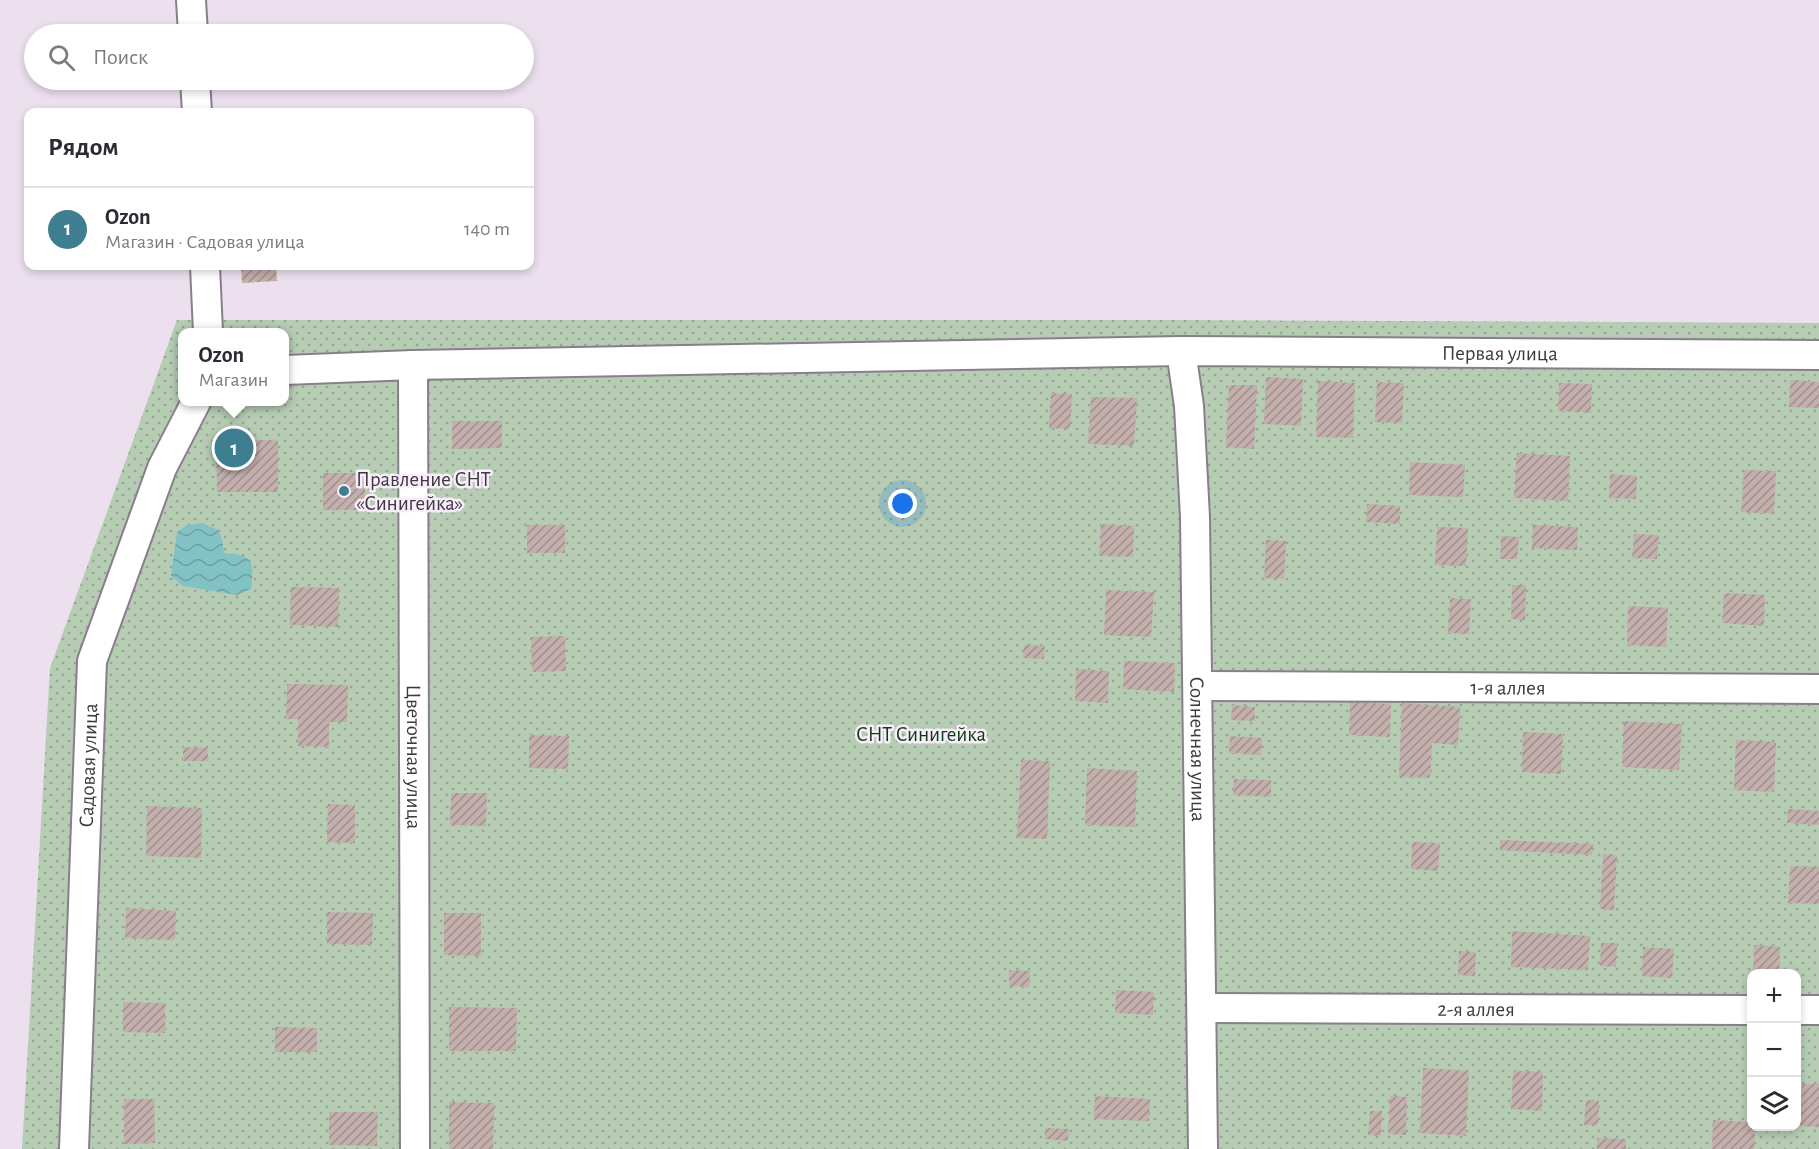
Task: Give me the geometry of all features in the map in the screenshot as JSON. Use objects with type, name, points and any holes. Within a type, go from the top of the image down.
[{"type":"street","points":[[191,0],[192,24]]},
{"type":"street","points":[[196,90],[197,108]]},
{"type":"street","points":[[205,270],[208,328]]},
{"type":"street","name":"Первая улица","points":[[289,370],[413,365],[1181,351],[1819,355]]},
{"type":"street","name":"Солнечная улица","points":[[1181,351],[1190,406],[1194,495],[1203,1149]]},
{"type":"street","name":"Цветочная улица","points":[[413,365],[415,1149]]},
{"type":"street","name":"Садовая улица","points":[[74,1149],[92,661],[162,468],[193,406]]},
{"type":"street","name":"1-я аллея","points":[[1198,686],[1819,689]]},
{"type":"street","name":"2-я аллея","points":[[1202,1008],[1747,1010]]},
{"type":"street","points":[[1801,1010],[1819,1010]]},
{"type":"green space","name":"СНТ Синигейка","points":[[177,320],[1186,320],[1819,323],[1819,1149],[22,1149],[50,668]]},
{"type":"water","points":[[203,523],[218,530],[224,553],[242,556],[250,562],[252,566],[251,589],[237,595],[183,586],[171,576],[177,532],[187,525]]},
{"type":"building","points":[[241,270],[276,270],[277,281],[242,283]]},
{"type":"building","points":[[1266,377],[1303,379],[1301,426],[1264,424]]},
{"type":"building","points":[[1790,380],[1819,382],[1819,408],[1789,407]]},
{"type":"building","points":[[1318,381],[1355,383],[1353,438],[1316,437]]},
{"type":"building","points":[[1377,382],[1404,383],[1402,423],[1375,422]]},
{"type":"building","points":[[1559,383],[1592,384],[1591,413],[1558,411]]},
{"type":"building","points":[[1229,385],[1257,385],[1254,449],[1226,447]]},
{"type":"building","points":[[1051,393],[1072,394],[1070,429],[1049,428]]},
{"type":"building","points":[[1091,397],[1137,398],[1134,446],[1088,444]]},
{"type":"building","points":[[452,421],[502,421],[502,448],[452,449]]},
{"type":"building","points":[[216,440],[278,440],[278,492],[217,492]]},
{"type":"building","points":[[1517,453],[1570,456],[1568,501],[1514,498]]},
{"type":"building","points":[[1410,462],[1465,465],[1463,497],[1409,495]]},
{"type":"building","points":[[1744,470],[1776,471],[1774,514],[1741,512]]},
{"type":"building","name":"Правление СНТ «Синигейка»","points":[[323,473],[365,473],[365,510],[323,510]]},
{"type":"building","points":[[1610,474],[1637,476],[1636,499],[1609,498]]},
{"type":"building","points":[[1367,504],[1400,506],[1400,524],[1366,522]]},
{"type":"building","points":[[1101,524],[1134,526],[1133,557],[1099,556]]},
{"type":"building","points":[[527,525],[565,525],[565,553],[527,553]]},
{"type":"building","points":[[1533,525],[1578,527],[1577,550],[1532,548]]},
{"type":"building","points":[[1437,527],[1468,528],[1466,566],[1435,565]]},
{"type":"building","points":[[1634,534],[1659,535],[1657,559],[1632,558]]},
{"type":"building","points":[[1501,536],[1519,537],[1517,559],[1500,559]]},
{"type":"building","points":[[1266,540],[1286,541],[1284,579],[1264,578]]},
{"type":"building","points":[[1512,585],[1526,585],[1525,620],[1511,619]]},
{"type":"building","points":[[291,587],[339,588],[338,627],[290,625]]},
{"type":"building","points":[[1106,590],[1154,592],[1151,637],[1104,635]]},
{"type":"building","points":[[1724,593],[1765,595],[1764,626],[1722,623]]},
{"type":"building","points":[[1450,598],[1471,599],[1469,634],[1448,633]]},
{"type":"building","points":[[1628,606],[1668,608],[1666,647],[1627,645]]},
{"type":"building","points":[[565,636],[566,671],[532,672],[531,637]]},
{"type":"building","points":[[1024,645],[1045,646],[1044,659],[1023,658]]},
{"type":"building","points":[[1124,661],[1175,663],[1174,692],[1123,689]]},
{"type":"building","points":[[1076,669],[1109,671],[1108,703],[1075,701]]},
{"type":"building","points":[[287,684],[348,685],[347,722],[329,722],[329,747],[298,746],[298,719],[286,719]]},
{"type":"building","points":[[1350,702],[1391,704],[1390,737],[1349,735]]},
{"type":"building","points":[[1402,703],[1460,707],[1458,745],[1432,743],[1430,778],[1399,777]]},
{"type":"building","points":[[1232,705],[1255,707],[1255,721],[1231,720]]},
{"type":"building","points":[[1624,721],[1682,724],[1679,770],[1622,767]]},
{"type":"building","points":[[1523,732],[1563,734],[1561,774],[1522,772]]},
{"type":"building","points":[[529,735],[569,736],[568,769],[529,768]]},
{"type":"building","points":[[1230,736],[1262,738],[1261,755],[1229,753]]},
{"type":"building","points":[[1736,740],[1776,742],[1774,792],[1734,790]]},
{"type":"building","points":[[183,747],[208,748],[208,761],[183,761]]},
{"type":"building","points":[[1021,760],[1050,761],[1047,839],[1017,838]]},
{"type":"building","points":[[1087,768],[1137,771],[1135,827],[1085,825]]},
{"type":"building","points":[[1234,779],[1271,780],[1271,797],[1233,795]]},
{"type":"building","points":[[451,793],[487,793],[486,826],[450,825]]},
{"type":"building","points":[[328,804],[355,805],[355,843],[327,842]]},
{"type":"building","points":[[147,806],[202,808],[201,858],[146,856]]},
{"type":"building","points":[[1788,809],[1819,811],[1819,825],[1787,823]]},
{"type":"building","points":[[1500,840],[1593,844],[1592,855],[1500,850]]},
{"type":"building","points":[[1412,842],[1440,843],[1438,871],[1411,869]]},
{"type":"building","points":[[1603,854],[1617,855],[1614,910],[1600,909]]},
{"type":"building","points":[[1790,866],[1819,867],[1819,904],[1788,903]]},
{"type":"building","points":[[126,908],[176,911],[175,940],[125,938]]},
{"type":"building","points":[[327,912],[373,913],[372,945],[327,944]]},
{"type":"building","points":[[444,913],[481,913],[481,956],[444,955]]},
{"type":"building","points":[[1512,931],[1590,936],[1588,970],[1511,967]]},
{"type":"building","points":[[1601,943],[1617,943],[1616,967],[1600,966]]},
{"type":"building","points":[[1754,945],[1780,947],[1779,969],[1753,969]]},
{"type":"building","points":[[1643,947],[1674,949],[1672,978],[1642,976]]},
{"type":"building","points":[[1459,951],[1476,952],[1475,976],[1458,975]]},
{"type":"building","points":[[1009,970],[1030,971],[1029,987],[1009,986]]},
{"type":"building","points":[[1116,990],[1154,992],[1153,1015],[1115,1013]]},
{"type":"building","points":[[123,1002],[165,1003],[165,1033],[123,1032]]},
{"type":"building","points":[[449,1007],[517,1008],[516,1051],[449,1051]]},
{"type":"building","points":[[275,1027],[317,1028],[317,1052],[275,1052]]},
{"type":"building","points":[[1423,1068],[1469,1071],[1466,1136],[1420,1133]]},
{"type":"building","points":[[1513,1071],[1543,1072],[1542,1111],[1511,1109]]},
{"type":"building","points":[[1802,1084],[1819,1084],[1819,1127],[1801,1126]]},
{"type":"building","points":[[1095,1096],[1150,1099],[1149,1121],[1094,1119]]},
{"type":"building","points":[[1390,1096],[1407,1097],[1406,1135],[1388,1134]]},
{"type":"building","points":[[124,1099],[154,1099],[155,1143],[124,1144]]},
{"type":"building","points":[[1586,1100],[1599,1101],[1598,1125],[1584,1125]]},
{"type":"building","points":[[449,1102],[494,1103],[493,1149],[449,1149]]},
{"type":"building","points":[[1370,1111],[1382,1111],[1381,1136],[1368,1135]]},
{"type":"building","points":[[329,1112],[378,1112],[377,1146],[329,1145]]},
{"type":"building","points":[[1713,1120],[1747,1122],[1747,1131],[1755,1131],[1754,1149],[1712,1149]]},
{"type":"building","points":[[1045,1128],[1069,1129],[1068,1141],[1045,1139]]},
{"type":"building","points":[[1597,1138],[1626,1139],[1626,1149],[1597,1149]]},
{"type":"place","name":"Ozon","points":[[234,448]]},
{"type":"place","name":"Правление СНТ «Синигейка»","points":[[344,491]]}]
